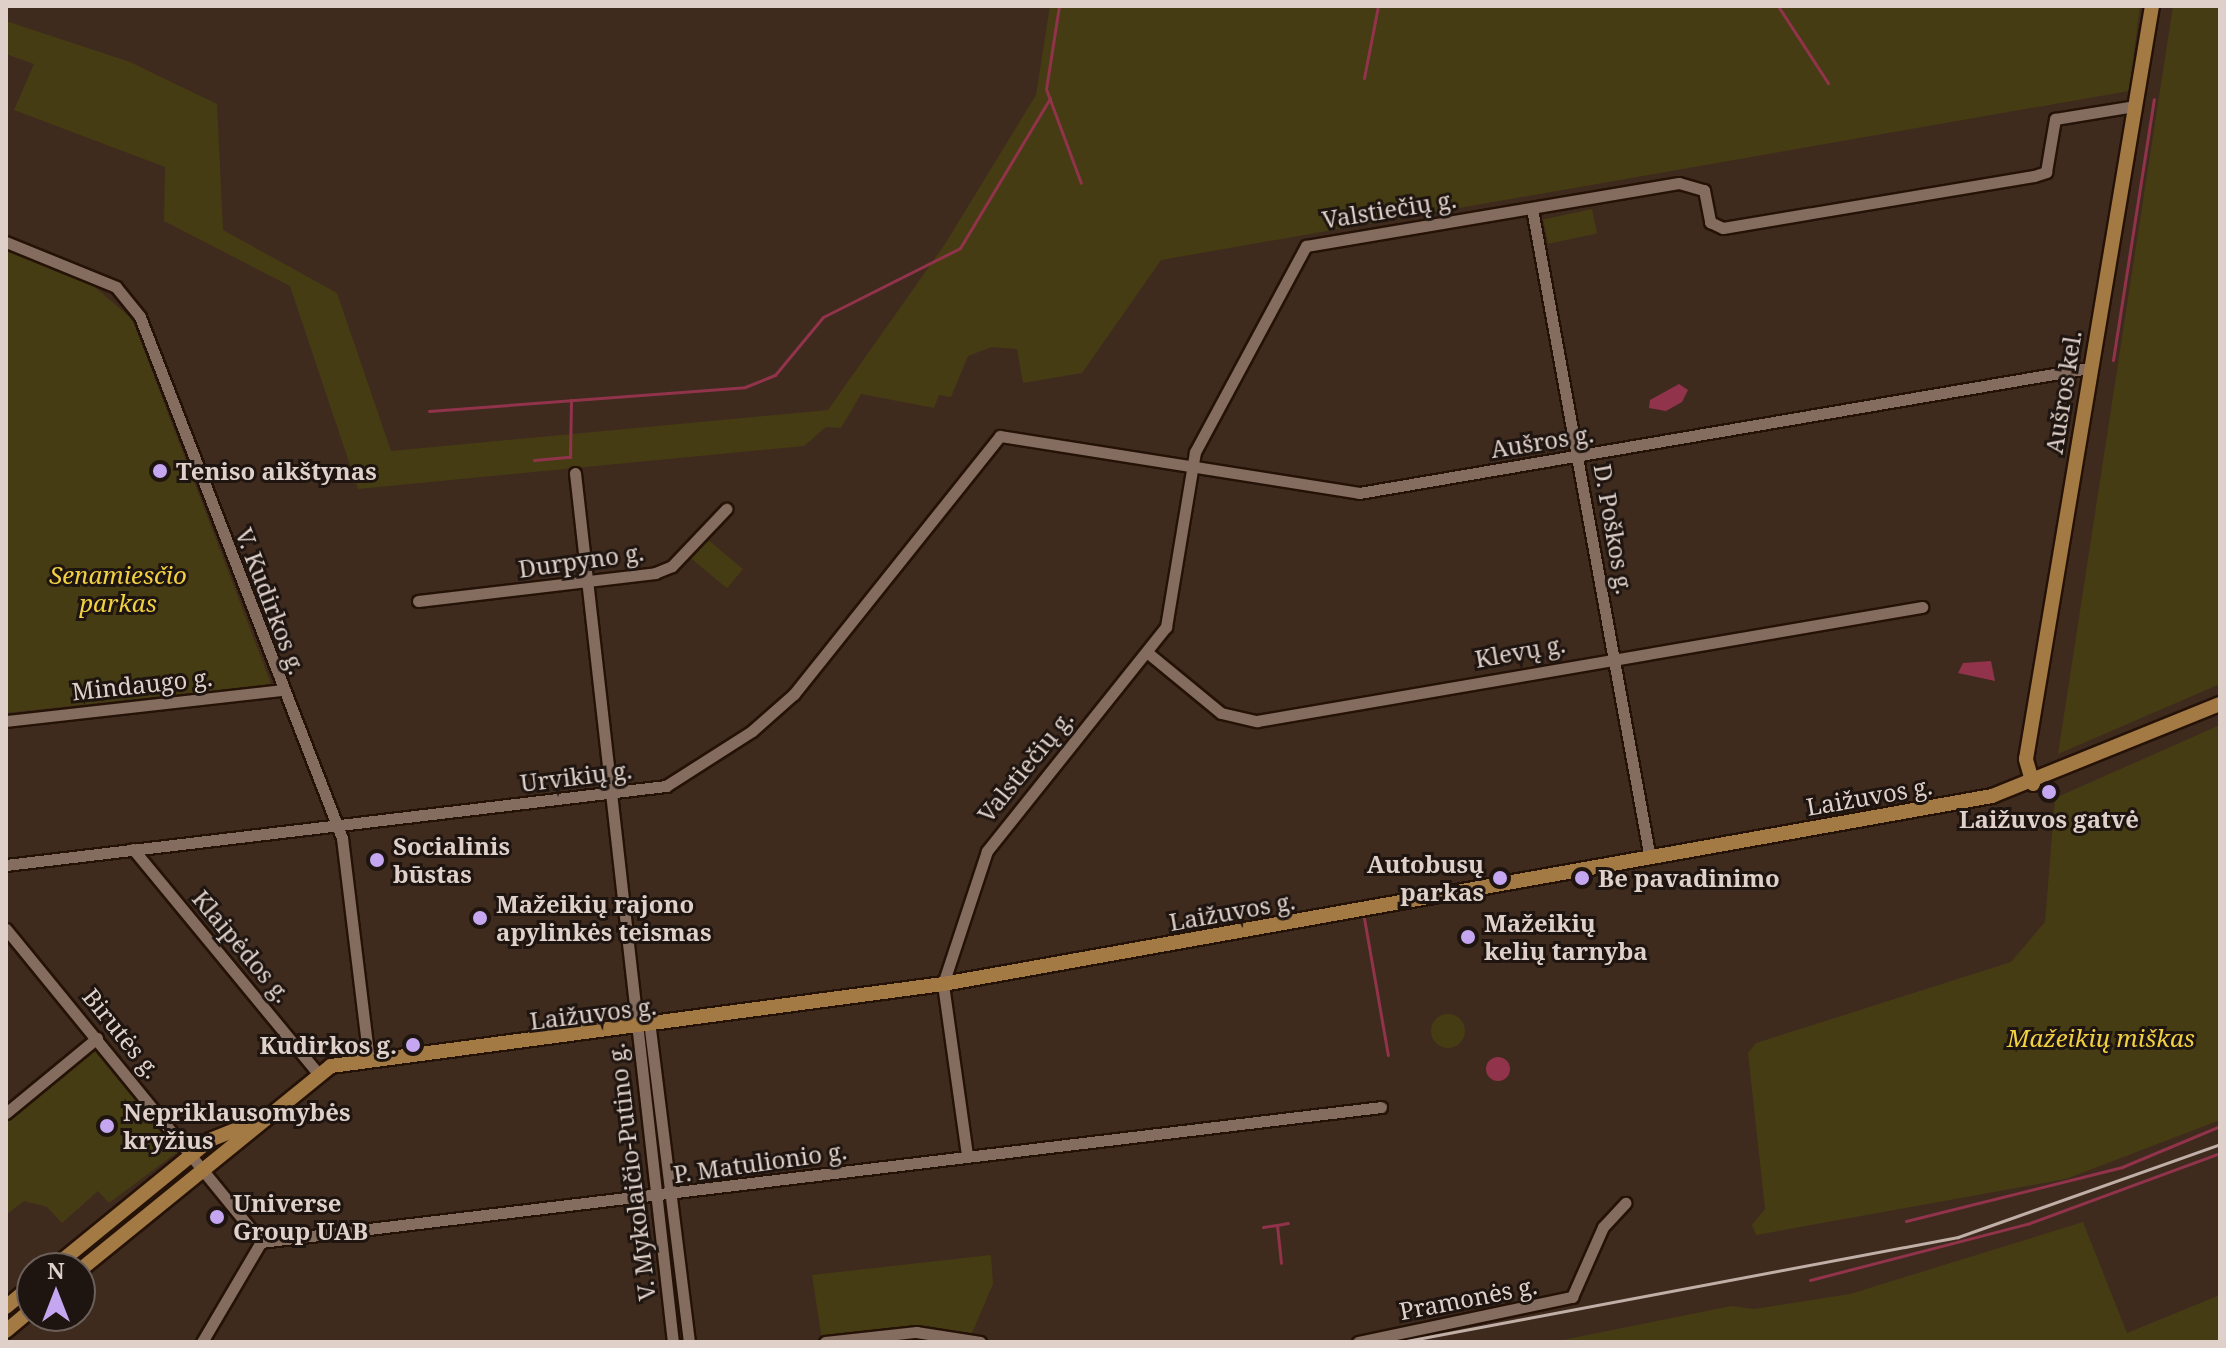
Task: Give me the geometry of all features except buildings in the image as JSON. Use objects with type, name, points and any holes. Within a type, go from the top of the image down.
[{"type":"main road","name":"Aušros kel.","points":[[2033,784],[2026,759],[2152,6]]},
{"type":"main road","name":"Laižuvos g.","points":[[250,1124],[317,1072],[369,1061],[643,1029],[943,984],[1650,858],[2033,784],[2220,704]]},
{"type":"main road","points":[[73,1252],[192,1154],[250,1124]]},
{"type":"main road","points":[[96,1257],[204,1168],[250,1124]]},
{"type":"street","name":"Valstiečių g.","points":[[943,984],[997,831],[1148,653],[1166,627],[1190,469],[1306,246],[1693,183],[1704,190],[1710,222],[1723,228],[2034,176],[2050,162],[2048,130],[2055,119],[2134,106]]},
{"type":"street","name":"D. Poškos g.","points":[[1532,209],[1650,858]]},
{"type":"street","name":"V. Kudirkos g.","points":[[6,242],[132,300],[336,825],[369,1061]]},
{"type":"street","name":"Aušros g.","points":[[1000,436],[1190,469],[1359,493],[1579,458],[2089,368]]},
{"type":"street","name":"Urvikių g.","points":[[6,865],[610,795],[675,782],[775,714],[1000,436]]},
{"type":"street","name":"V. Mykolaičio-Putino g.","points":[[575,473],[610,795],[643,1029],[671,1196],[689,1342]]},
{"type":"street","name":"Durpyno g.","points":[[418,601],[589,583],[672,566],[726,509]]},
{"type":"street","name":"Klevų g.","points":[[1148,653],[1238,721],[1922,607]]},
{"type":"street","name":"Mindaugo g.","points":[[6,721],[282,690]]},
{"type":"street","name":"Klaipėdos g.","points":[[133,849],[317,1072]]},
{"type":"street","name":"Birutės g.","points":[[6,929],[204,1168],[261,1242]]},
{"type":"street","points":[[943,984],[967,1155]]},
{"type":"street","name":"V. Mykolaičio-Putino g.","points":[[643,1029],[656,1198],[673,1342]]},
{"type":"street","points":[[6,1113],[97,1038]]},
{"type":"street","name":"P. Matulionio g.","points":[[261,1242],[656,1198],[967,1155],[1381,1107]]},
{"type":"street","name":"Pramonės g.","points":[[1358,1342],[1572,1297],[1603,1227],[1625,1203]]},
{"type":"street","points":[[202,1342],[261,1242]]},
{"type":"street","points":[[825,1342],[916,1332],[980,1342]]},
{"type":"green space","points":[[1050,6],[2140,6],[2129,91],[1161,260],[1082,373],[1023,383],[1017,349],[992,347],[968,356],[951,397],[939,395],[934,408],[861,394],[841,428],[826,427],[804,446],[358,489],[290,286],[164,221],[165,167],[14,110],[34,64],[6,54],[6,21],[130,62],[217,104],[223,230],[337,293],[391,451],[828,410],[945,244],[1036,95]]},
{"type":"green space","points":[[2173,6],[2220,6],[2220,684],[2058,754]]},
{"type":"green space","points":[[1592,209],[1597,233],[1548,244],[1543,219]]},
{"type":"green space","name":"Senamiesčio parkas","points":[[6,249],[89,282],[132,319],[271,684],[6,713]]},
{"type":"green space","points":[[707,539],[743,569],[727,588],[691,558]]},
{"type":"green space","name":"Mažeikių miškas","points":[[2220,725],[2220,1120],[2066,1179],[1756,1235],[1752,1225],[1765,1209],[1748,1053],[1756,1043],[2011,962],[2045,922],[2055,798]]},
{"type":"green space","points":[[1448,1014],[1460,1019],[1465,1031],[1460,1043],[1448,1048],[1436,1043],[1431,1031],[1436,1019]]},
{"type":"green space","points":[[96,1050],[180,1150],[109,1203],[98,1191],[62,1223],[47,1207],[24,1201],[6,1215],[6,1122]]},
{"type":"green space","points":[[176,1174],[182,1180],[96,1265],[96,1254]]},
{"type":"green space","points":[[2083,1222],[2127,1333],[2220,1295],[2220,1342],[1553,1342],[1731,1306],[1754,1309],[1850,1294]]},
{"type":"green space","points":[[991,1255],[993,1284],[972,1333],[915,1330],[822,1340],[812,1275]]},
{"type":"shaded area","points":[[1679,384],[1688,390],[1682,402],[1666,411],[1649,408],[1650,400]]},
{"type":"shaded area","points":[[1991,661],[1995,681],[1958,673],[1963,663]]},
{"type":"shaded area","points":[[1498,1057],[1507,1060],[1510,1069],[1507,1078],[1498,1081],[1489,1078],[1486,1069],[1489,1060]]},
{"type":"waterway","points":[[1059,6],[1046,89],[1081,183]]},
{"type":"waterway","points":[[1364,78],[1378,6]]},
{"type":"waterway","points":[[1778,6],[1828,83]]},
{"type":"waterway","points":[[429,411],[745,387],[775,375],[823,317],[960,248],[1050,98]]},
{"type":"waterway","points":[[2113,360],[2154,99]]},
{"type":"waterway","points":[[534,460],[570,457],[571,400]]},
{"type":"waterway","points":[[1364,918],[1388,1055]]},
{"type":"waterway","points":[[1906,1221],[2122,1167],[2220,1126]]},
{"type":"waterway","points":[[1810,1280],[2027,1224],[2220,1153]]},
{"type":"waterway","points":[[1277,1225],[1288,1223]]},
{"type":"waterway","points":[[1263,1227],[1277,1225],[1281,1263]]},
{"type":"railway","points":[[1401,1342],[1958,1237],[2220,1144]]},
{"type":"place","name":"Teniso aikštynas","points":[[160,471]]},
{"type":"place","name":"Laižuvos gatvė","points":[[2049,792]]},
{"type":"place","name":"Socialinis būstas","points":[[377,860]]},
{"type":"place","name":"Autobusų parkas","points":[[1500,878]]},
{"type":"place","name":"Be pavadinimo","points":[[1582,878]]},
{"type":"place","name":"Mažeikių rajono apylinkės teismas","points":[[480,918]]},
{"type":"place","name":"Mažeikių kelių tarnyba","points":[[1468,937]]},
{"type":"place","name":"Kudirkos g.","points":[[413,1045]]},
{"type":"place","name":"Nepriklausomybės kryžius","points":[[107,1126]]},
{"type":"place","name":"Universe Group UAB","points":[[217,1217]]}]
